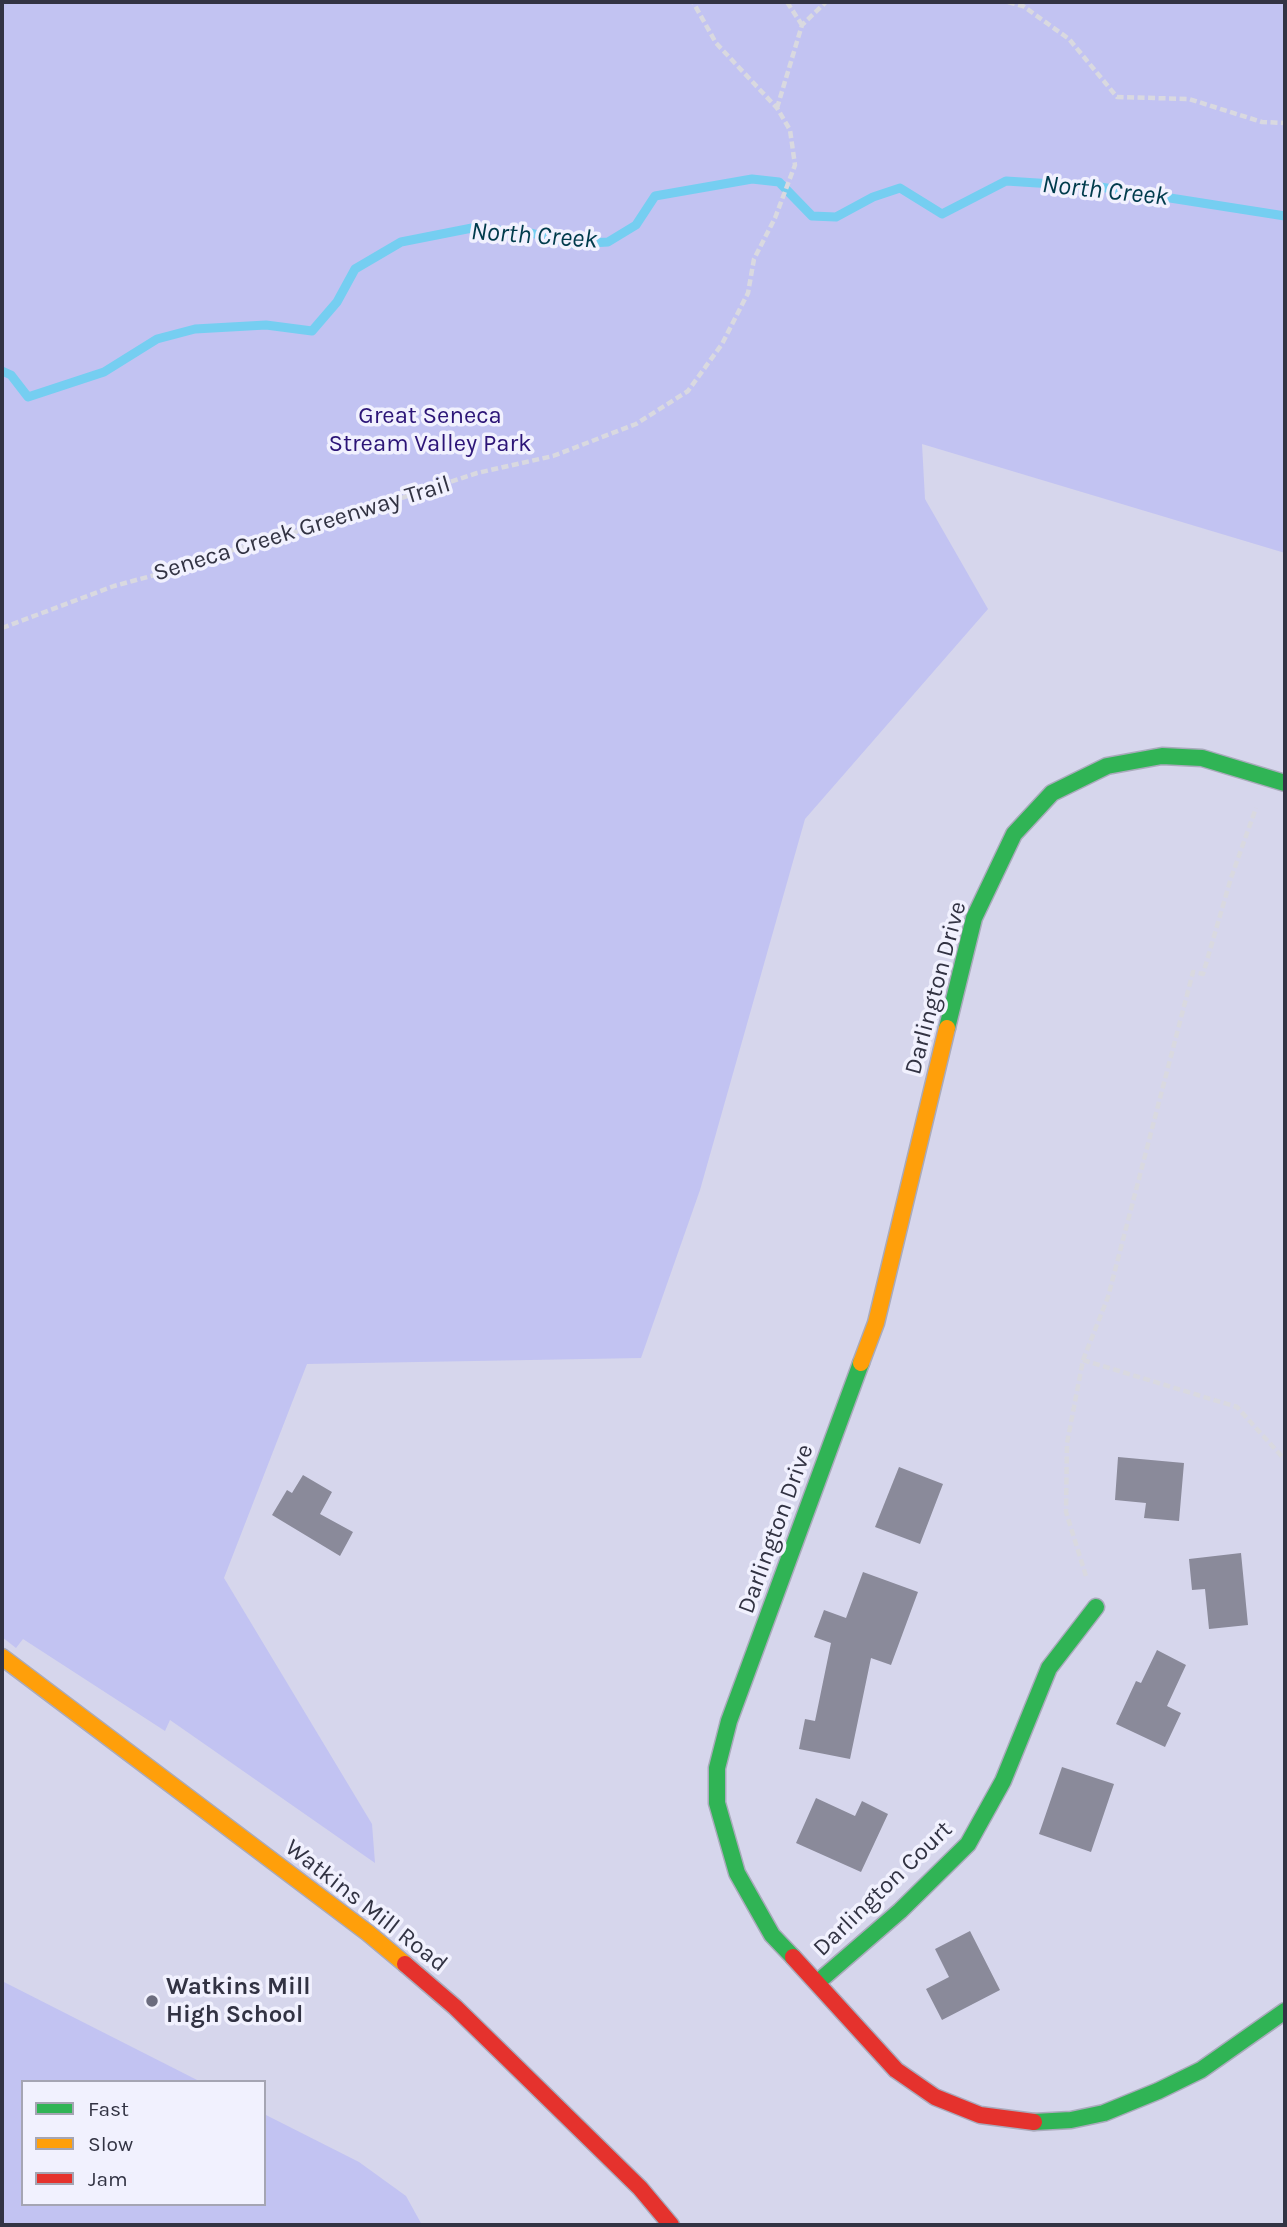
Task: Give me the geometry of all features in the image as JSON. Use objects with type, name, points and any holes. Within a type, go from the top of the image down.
[{"type":"street","name":"Darlington Drive","points":[[1285,783],[1202,758],[1161,756],[1107,766],[1052,793],[1014,834],[974,918],[876,1323],[729,1721],[718,1768],[718,1803],[737,1873],[772,1935],[896,2070],[935,2097],[981,2115],[1028,2122],[1071,2120],[1104,2113],[1201,2070],[1285,2011]]},
{"type":"street","name":"Darlington Court","points":[[818,1982],[900,1911],[968,1844],[1003,1781],[1049,1668],[1096,1607]]},
{"type":"street","name":"Watkins Mill Road","points":[[2,1657],[368,1933],[455,2007],[640,2188],[671,2225]]},
{"type":"path","name":"Seneca Creek Greenway Trail","points":[[2,628],[114,586],[317,526],[477,473],[553,456],[636,424],[688,391],[722,344],[748,293],[754,259],[775,218],[794,165],[790,130],[777,108],[716,43],[693,2]]},
{"type":"path","points":[[787,2],[802,25]]},
{"type":"path","points":[[777,108],[802,25],[827,2]]},
{"type":"path","points":[[1008,2],[1023,6],[1069,39],[1116,97],[1189,99],[1262,122],[1285,123]]},
{"type":"path","points":[[1096,1607],[1066,1512],[1067,1443],[1083,1360],[1108,1297],[1193,972],[1203,974],[1231,878],[1267,778]]},
{"type":"path","points":[[1083,1360],[1237,1407],[1285,1460]]},
{"type":"green space","name":"Great Seneca Stream Valley Park","points":[[2,2],[1285,2],[1285,553],[922,444],[925,499],[988,609],[805,819],[700,1190],[641,1358],[307,1364],[224,1578],[372,1824],[375,1863],[170,1720],[165,1731],[23,1639],[16,1648],[2,1637]]},
{"type":"green space","points":[[2,1981],[197,2080],[21,2080],[21,2206],[266,2206],[266,2115],[359,2162],[406,2196],[422,2225],[2,2225]]},
{"type":"building","points":[[1118,1457],[1184,1463],[1179,1521],[1144,1518],[1146,1503],[1115,1500]]},
{"type":"building","points":[[899,1467],[943,1484],[920,1544],[875,1527]]},
{"type":"building","points":[[303,1475],[332,1492],[320,1514],[353,1532],[340,1556],[272,1515],[287,1490],[292,1493]]},
{"type":"building","points":[[1241,1553],[1248,1625],[1209,1629],[1205,1589],[1192,1590],[1189,1559]]},
{"type":"building","points":[[863,1572],[918,1592],[891,1665],[871,1658],[850,1759],[799,1749],[805,1719],[815,1721],[831,1643],[814,1637],[824,1610],[846,1618]]},
{"type":"building","points":[[1157,1650],[1186,1665],[1167,1706],[1181,1713],[1165,1747],[1116,1724],[1136,1681],[1141,1683]]},
{"type":"building","points":[[1062,1767],[1114,1784],[1091,1852],[1039,1834]]},
{"type":"building","points":[[816,1798],[855,1816],[862,1801],[888,1814],[861,1872],[796,1843]]},
{"type":"building","points":[[970,1931],[1000,1990],[942,2020],[926,1989],[949,1977],[935,1949]]},
{"type":"waterway","name":"North Creek","points":[[2,371],[11,375],[28,397],[104,372],[157,339],[195,329],[266,325],[312,331],[337,302],[355,269],[401,242],[472,228],[531,233],[573,244],[608,242],[636,225],[655,196],[752,179],[779,182],[812,216],[836,217],[873,197],[900,188],[942,214],[1006,181],[1100,187],[1285,216]]},
{"type":"traffic: fast","points":[[947,1028],[974,918],[1014,834],[1052,793],[1107,766],[1162,756],[1202,758],[1285,783]]},
{"type":"traffic: fast","points":[[793,1957],[772,1935],[737,1873],[717,1803],[717,1768],[729,1721],[861,1363]]},
{"type":"traffic: fast","points":[[818,1982],[900,1911],[968,1844],[1003,1781],[1049,1668],[1096,1607]]},
{"type":"traffic: fast","points":[[1034,2122],[1071,2120],[1104,2113],[1158,2091],[1201,2070],[1285,2011]]},
{"type":"traffic: slow","points":[[861,1363],[876,1323],[947,1028]]},
{"type":"traffic: slow","points":[[2,1657],[368,1933],[405,1964]]},
{"type":"traffic: jam","points":[[793,1957],[896,2070],[935,2097],[980,2115],[1034,2122]]},
{"type":"traffic: jam","points":[[405,1964],[455,2007],[640,2188],[671,2225]]},
{"type":"place","name":"Watkins Mill High School","points":[[152,2001]]}]
